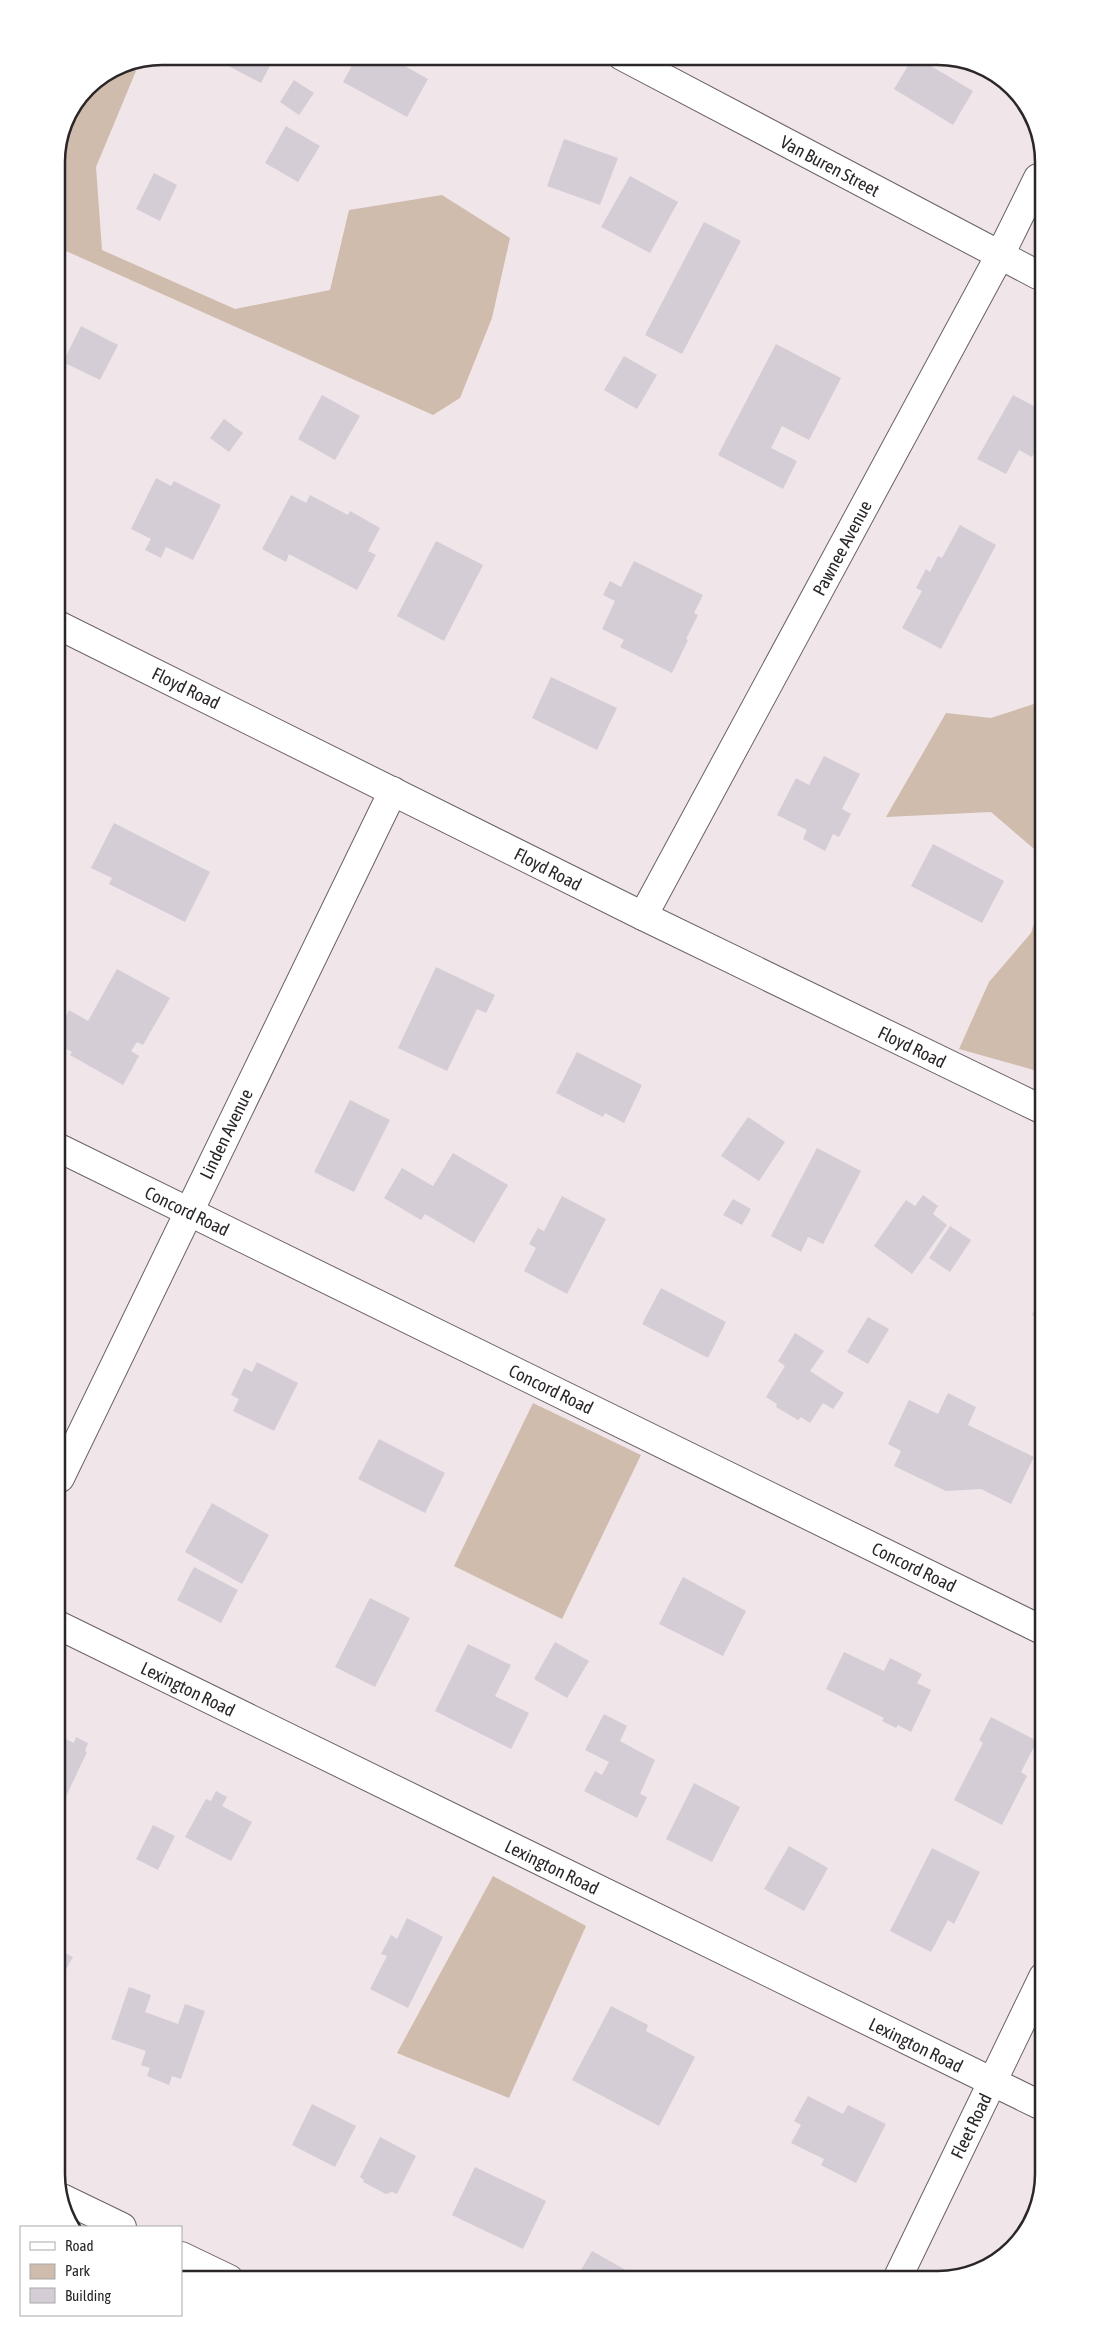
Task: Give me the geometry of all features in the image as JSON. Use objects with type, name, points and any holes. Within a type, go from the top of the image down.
[{"type":"street","name":"Van Buren Street","points":[[639,65],[1035,273]]},
{"type":"street","name":"Pawnee Avenue","points":[[643,916],[1000,254],[1035,184]]},
{"type":"street","name":"Floyd Road","points":[[65,628],[643,916],[1035,1106]]},
{"type":"street","name":"Linden Avenue","points":[[65,1468],[392,791]]},
{"type":"street","name":"Concord Road","points":[[65,1151],[1035,1627]]},
{"type":"street","name":"Lexington Road","points":[[65,1628],[1035,2103]]},
{"type":"street","name":"Fleet Road","points":[[900,2271],[1035,1993]]},
{"type":"street","points":[[69,2201],[120,2226]]},
{"type":"street","points":[[182,2256],[212,2271]]},
{"type":"green space","points":[[134,69],[136,71],[96,167],[102,250],[235,309],[330,290],[349,210],[442,195],[510,238],[492,318],[460,398],[433,415],[65,251],[65,156],[68,137],[75,119],[93,93],[113,78]]},
{"type":"green space","points":[[1035,704],[1035,850],[991,812],[886,817],[946,713],[991,718]]},
{"type":"green space","points":[[1035,921],[1035,1070],[959,1049],[989,982],[1031,933]]},
{"type":"green space","points":[[533,1403],[641,1455],[562,1619],[454,1566]]},
{"type":"green space","points":[[493,1876],[586,1926],[509,2098],[397,2053]]},
{"type":"building","points":[[227,65],[270,65],[261,83]]},
{"type":"building","points":[[352,65],[403,65],[428,79],[407,117],[343,82]]},
{"type":"building","points":[[909,65],[929,65],[973,91],[953,125],[894,89]]},
{"type":"building","points":[[294,80],[314,93],[299,115],[280,102]]},
{"type":"building","points":[[286,126],[320,146],[298,182],[265,163]]},
{"type":"building","points":[[564,139],[618,158],[600,205],[547,186]]},
{"type":"building","points":[[154,173],[177,185],[160,221],[136,209]]},
{"type":"building","points":[[630,176],[678,202],[650,253],[601,227]]},
{"type":"building","points":[[704,222],[741,241],[682,354],[645,335]]},
{"type":"building","points":[[81,326],[118,345],[100,380],[65,363],[65,358]]},
{"type":"building","points":[[776,344],[841,378],[809,440],[782,426],[771,448],[797,461],[783,489],[718,455]]},
{"type":"building","points":[[624,356],[657,375],[637,409],[604,390]]},
{"type":"building","points":[[322,395],[360,416],[335,460],[298,439]]},
{"type":"building","points":[[1013,395],[1035,407],[1035,451],[1032,457],[1019,450],[1006,474],[977,459]]},
{"type":"building","points":[[224,419],[243,433],[229,452],[210,438]]},
{"type":"building","points":[[156,478],[171,486],[174,481],[221,505],[193,560],[166,547],[161,558],[145,550],[151,539],[131,529]]},
{"type":"building","points":[[291,495],[306,503],[310,495],[348,515],[350,511],[380,528],[368,551],[376,555],[357,590],[289,554],[286,562],[262,549]]},
{"type":"building","points":[[960,525],[996,545],[941,649],[902,628],[922,591],[916,588],[926,569],[930,572],[938,556],[942,558]]},
{"type":"building","points":[[436,541],[483,565],[444,641],[397,616]]},
{"type":"building","points":[[634,561],[703,595],[694,613],[698,615],[672,673],[620,647],[624,640],[602,629],[615,601],[603,595],[610,581],[621,587]]},
{"type":"building","points":[[551,677],[617,708],[597,750],[532,718]]},
{"type":"building","points":[[824,756],[860,774],[842,809],[851,814],[839,837],[833,834],[825,851],[803,839],[807,830],[777,815],[796,778],[809,785]]},
{"type":"building","points":[[114,823],[210,872],[185,922],[109,884],[112,878],[91,868]]},
{"type":"building","points":[[933,844],[1004,881],[982,923],[911,886]]},
{"type":"building","points":[[436,967],[495,995],[486,1013],[477,1009],[447,1071],[398,1048]]},
{"type":"building","points":[[117,969],[170,998],[143,1045],[137,1042],[131,1051],[139,1056],[123,1085],[70,1055],[72,1052],[65,1048],[65,1017],[69,1010],[88,1021]]},
{"type":"building","points":[[577,1052],[642,1085],[624,1123],[605,1113],[603,1117],[556,1093]]},
{"type":"building","points":[[350,1100],[390,1120],[354,1192],[314,1172]]},
{"type":"building","points":[[748,1117],[785,1142],[759,1181],[721,1156]]},
{"type":"building","points":[[817,1148],[861,1171],[823,1244],[808,1237],[801,1252],[771,1236]]},
{"type":"building","points":[[453,1153],[508,1185],[474,1243],[425,1214],[421,1220],[384,1198],[402,1168],[433,1186]]},
{"type":"building","points":[[923,1195],[938,1206],[933,1214],[947,1225],[912,1274],[874,1246],[906,1200],[915,1206]]},
{"type":"building","points":[[562,1196],[606,1219],[567,1294],[524,1271],[536,1248],[529,1244],[538,1228],[544,1231]]},
{"type":"building","points":[[733,1199],[751,1209],[742,1225],[723,1215]]},
{"type":"building","points":[[950,1226],[971,1240],[950,1272],[929,1258]]},
{"type":"building","points":[[661,1288],[726,1322],[708,1358],[642,1324]]},
{"type":"building","points":[[868,1317],[889,1329],[868,1364],[847,1352]]},
{"type":"building","points":[[795,1333],[824,1351],[810,1371],[844,1393],[833,1409],[823,1403],[810,1423],[801,1417],[798,1420],[776,1407],[777,1404],[766,1397],[785,1366],[778,1361]]},
{"type":"building","points":[[257,1362],[298,1383],[274,1431],[233,1411],[239,1399],[231,1395],[244,1368],[252,1372]]},
{"type":"building","points":[[948,1393],[976,1407],[968,1425],[1034,1457],[1011,1504],[981,1489],[946,1491],[894,1466],[901,1451],[888,1444],[909,1400],[938,1414]]},
{"type":"building","points":[[379,1439],[445,1473],[425,1513],[358,1479]]},
{"type":"building","points":[[212,1503],[269,1535],[242,1584],[185,1552]]},
{"type":"building","points":[[194,1567],[238,1590],[221,1623],[177,1600]]},
{"type":"building","points":[[683,1577],[746,1611],[723,1656],[659,1624]]},
{"type":"building","points":[[370,1598],[410,1618],[375,1687],[335,1667]]},
{"type":"building","points":[[555,1642],[589,1661],[567,1698],[534,1679]]},
{"type":"building","points":[[468,1644],[511,1665],[495,1696],[529,1713],[511,1749],[435,1711]]},
{"type":"building","points":[[844,1652],[884,1671],[890,1658],[922,1674],[917,1683],[931,1690],[911,1732],[898,1725],[896,1728],[882,1721],[884,1718],[826,1689]]},
{"type":"building","points":[[604,1714],[627,1726],[620,1741],[655,1760],[640,1794],[647,1797],[637,1818],[584,1791],[595,1771],[602,1775],[609,1762],[585,1750]]},
{"type":"building","points":[[991,1717],[1035,1740],[1035,1745],[1021,1772],[1027,1776],[1002,1825],[954,1800],[983,1743],[979,1740]]},
{"type":"building","points":[[76,1737],[88,1743],[85,1751],[87,1752],[65,1799],[65,1739],[74,1743]]},
{"type":"building","points":[[694,1783],[740,1807],[712,1862],[666,1839]]},
{"type":"building","points":[[216,1791],[227,1797],[222,1806],[252,1822],[231,1861],[185,1837],[206,1799],[211,1801]]},
{"type":"building","points":[[153,1825],[175,1836],[158,1870],[136,1859]]},
{"type":"building","points":[[789,1846],[828,1868],[804,1911],[764,1889]]},
{"type":"building","points":[[932,1848],[980,1872],[954,1924],[948,1920],[931,1952],[890,1931]]},
{"type":"building","points":[[407,1918],[443,1937],[408,2008],[370,1989],[387,1956],[381,1954],[391,1935],[397,1939]]},
{"type":"building","points":[[65,1953],[73,1957],[65,1971]]},
{"type":"building","points":[[129,1987],[151,1995],[145,2012],[178,2024],[185,2004],[205,2011],[181,2079],[172,2076],[169,2085],[147,2076],[150,2068],[141,2065],[146,2051],[111,2039]]},
{"type":"building","points":[[611,2006],[648,2025],[646,2031],[695,2057],[659,2126],[572,2080]]},
{"type":"building","points":[[808,2096],[843,2114],[848,2105],[886,2124],[856,2183],[821,2165],[824,2159],[791,2143],[801,2125],[794,2121]]},
{"type":"building","points":[[312,2104],[356,2126],[335,2167],[292,2145]]},
{"type":"building","points":[[380,2137],[416,2156],[397,2194],[392,2192],[386,2194],[363,2182],[364,2180],[360,2177]]},
{"type":"building","points":[[475,2167],[546,2201],[523,2249],[452,2215]]},
{"type":"building","points":[[592,2251],[627,2271],[580,2271]]}]
